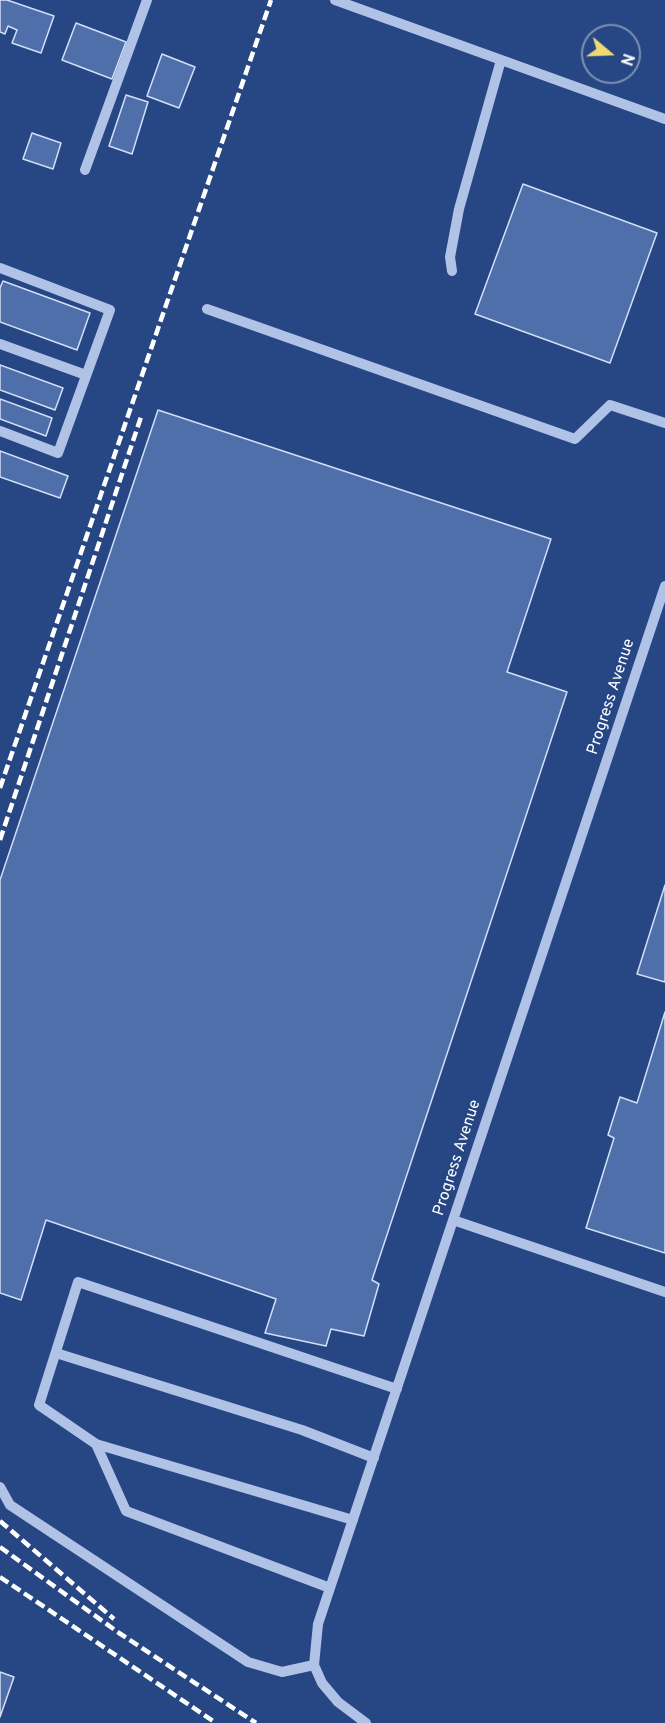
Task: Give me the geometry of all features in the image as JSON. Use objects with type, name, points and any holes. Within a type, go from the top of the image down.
[{"type":"street","points":[[85,170],[147,0]]},
{"type":"street","points":[[335,0],[665,119]]},
{"type":"street","points":[[452,271],[450,257],[459,209],[501,60]]},
{"type":"street","points":[[0,267],[110,310],[58,453],[0,431]]},
{"type":"street","points":[[207,309],[575,439],[610,405],[665,423]]},
{"type":"street","points":[[0,344],[86,375]]},
{"type":"street","name":"Progress Avenue","points":[[314,1665],[318,1624],[665,586]]},
{"type":"street","points":[[453,1220],[665,1292]]},
{"type":"street","points":[[353,1520],[96,1444],[39,1405],[78,1282],[397,1389]]},
{"type":"street","points":[[56,1353],[302,1430],[374,1458]]},
{"type":"street","points":[[96,1444],[126,1511],[330,1588]]},
{"type":"street","points":[[0,1487],[10,1505],[248,1662],[282,1672],[314,1665],[322,1683],[338,1702],[366,1723]]},
{"type":"building","points":[[0,0],[7,0],[54,16],[41,53],[12,43],[17,30],[8,26],[5,34],[0,32]]},
{"type":"building","points":[[76,23],[126,42],[112,79],[62,60]]},
{"type":"building","points":[[162,54],[195,67],[179,108],[147,96]]},
{"type":"building","points":[[126,95],[148,102],[132,154],[109,146]]},
{"type":"building","points":[[32,133],[61,143],[53,169],[23,159]]},
{"type":"building","points":[[523,184],[657,233],[610,363],[475,314]]},
{"type":"building","points":[[3,281],[90,313],[77,350],[0,322],[0,288]]},
{"type":"building","points":[[0,365],[63,388],[55,410],[0,390]]},
{"type":"building","points":[[0,399],[52,418],[46,436],[0,419]]},
{"type":"building","points":[[158,410],[551,539],[507,672],[567,692],[372,1280],[379,1284],[364,1336],[331,1329],[326,1346],[265,1333],[276,1299],[46,1220],[21,1300],[0,1293],[0,880]]},
{"type":"building","points":[[0,451],[68,476],[60,498],[0,477]]},
{"type":"building","points":[[665,885],[665,982],[637,974]]},
{"type":"building","points":[[665,1012],[665,1253],[586,1228],[614,1138],[608,1135],[620,1097],[637,1103]]},
{"type":"building","points":[[0,1672],[14,1677],[0,1717]]},
{"type":"railway","points":[[0,788],[271,0]]},
{"type":"railway","points":[[0,840],[141,417]]},
{"type":"railway","points":[[0,1521],[114,1619]]},
{"type":"railway","points":[[0,1547],[119,1633],[256,1723]]},
{"type":"railway","points":[[0,1577],[216,1723]]}]
